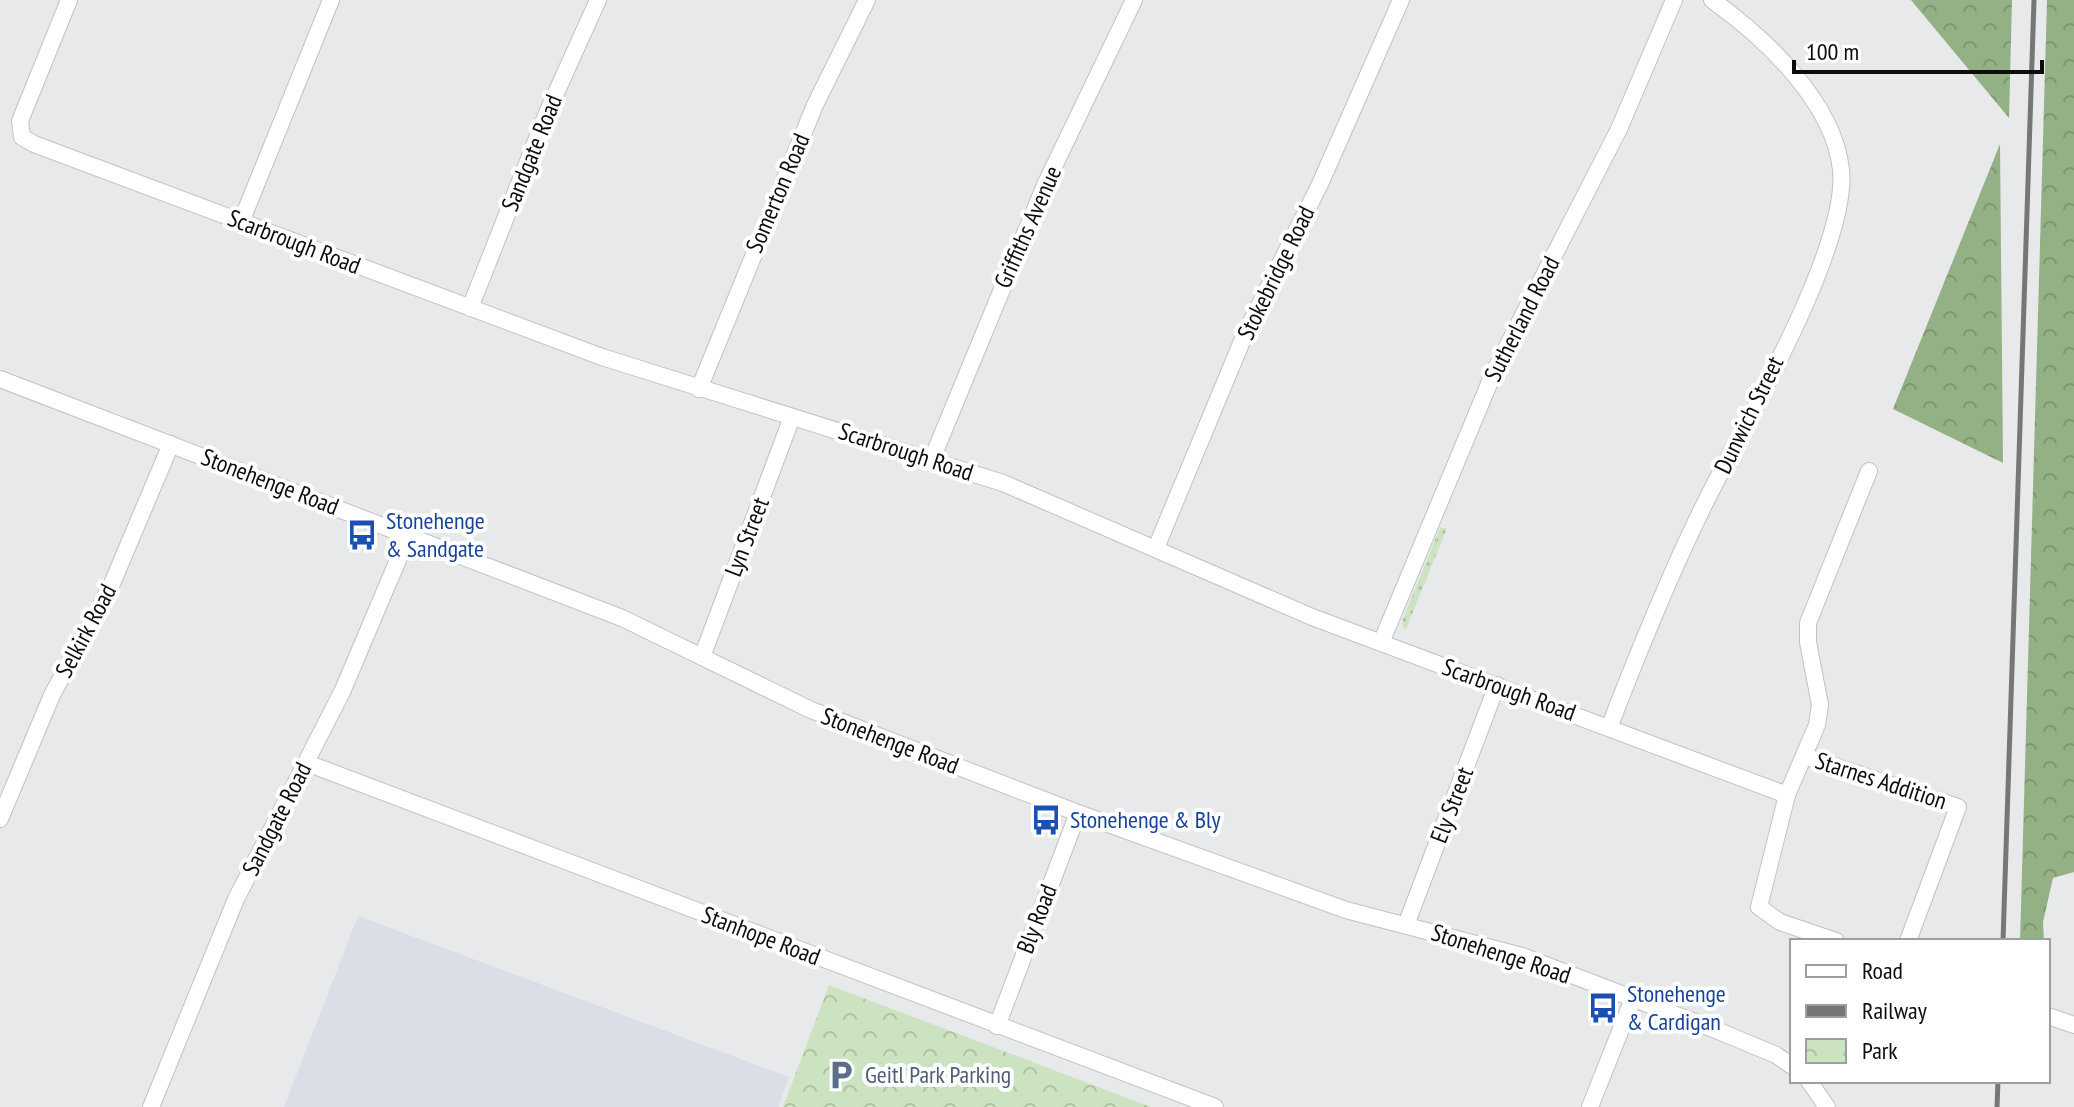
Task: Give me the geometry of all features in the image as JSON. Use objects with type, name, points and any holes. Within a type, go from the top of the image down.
[{"type":"street","name":"Scarbrough Road","points":[[69,0],[20,121],[19,132],[46,149],[470,308],[699,389],[1003,483],[1271,600],[1787,795]]},
{"type":"street","points":[[241,222],[331,0]]},
{"type":"street","name":"Sandgate Road","points":[[470,308],[547,113],[598,0]]},
{"type":"street","name":"Somerton Road","points":[[699,389],[815,105],[867,0]]},
{"type":"street","name":"Griffiths Avenue","points":[[932,459],[1015,254],[1134,0]]},
{"type":"street","name":"Stokebridge Road","points":[[1156,548],[1240,345],[1320,184],[1401,0]]},
{"type":"street","name":"Sutherland Road","points":[[1381,643],[1494,372],[1601,166],[1674,0]]},
{"type":"street","name":"Dunwich Street","points":[[1609,728],[1684,546],[1791,330],[1836,223],[1842,187],[1841,166],[1826,122],[1812,100],[1757,38],[1712,0]]},
{"type":"street","name":"Stonehenge Road","points":[[0,379],[622,618],[811,710],[1078,813],[1284,889],[1522,956],[1776,1055],[1790,1065]]},
{"type":"street","name":"Lyn Street","points":[[702,657],[792,417]]},
{"type":"street","name":"Selkirk Road","points":[[0,819],[52,695],[111,586],[171,444]]},
{"type":"street","name":"Starnes Addition","points":[[1830,939],[1780,922],[1759,907],[1787,795],[1817,725],[1820,705],[1808,642],[1808,623],[1869,471]]},
{"type":"street","name":"Sandgate Road","points":[[151,1107],[236,899],[364,645],[409,534]]},
{"type":"street","name":"Ely Street","points":[[1406,925],[1497,685]]},
{"type":"street","name":"Starnes Addition","points":[[1804,756],[1958,807],[1909,939]]},
{"type":"street","name":"Stanhope Road","points":[[307,763],[1215,1107]]},
{"type":"street","name":"Bly Road","points":[[997,1026],[1078,813]]},
{"type":"street","points":[[1590,1107],[1633,999]]},
{"type":"street","points":[[2050,1017],[2074,1025]]},
{"type":"shaded area","points":[[358,916],[789,1077],[778,1107],[284,1107]]},
{"type":"green space","points":[[1911,0],[2012,0],[2009,118]]},
{"type":"green space","points":[[2047,0],[2074,0],[2074,872],[2053,878],[2043,922],[2044,939],[2020,939]]},
{"type":"green space","points":[[2000,144],[2003,463],[1893,409]]},
{"type":"green space","points":[[1440,528],[1447,528],[1406,629],[1403,628],[1403,619]]},
{"type":"green space","points":[[829,985],[1151,1107],[783,1107]]},
{"type":"railway","points":[[2003,939],[2034,0]]},
{"type":"railway","points":[[1997,1107],[1998,1083]]},
{"type":"place","name":"Stonehenge & Sandgate","points":[[362,535]]},
{"type":"place","name":"Stonehenge & Bly","points":[[1046,820]]},
{"type":"place","name":"Stonehenge & Cardigan","points":[[1603,1008]]},
{"type":"place","name":"Geitl Park Parking","points":[[841,1075]]}]
